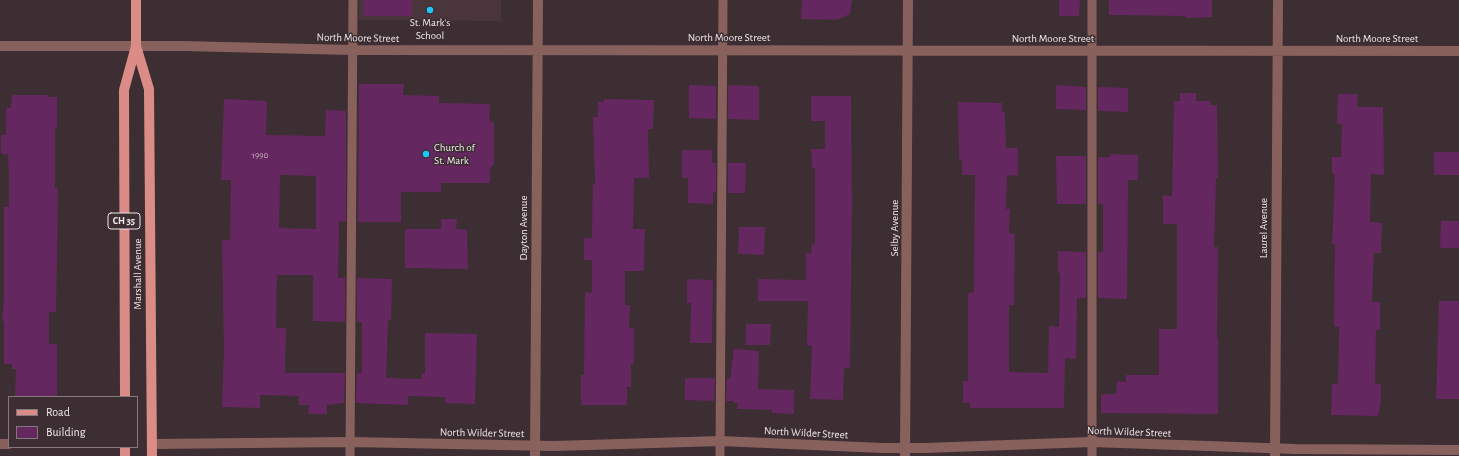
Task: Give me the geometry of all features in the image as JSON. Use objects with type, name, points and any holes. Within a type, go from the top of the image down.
[{"type":"main road","name":"Marshall Avenue","points":[[125,396],[124,90],[136,46],[136,0]]},
{"type":"main road","name":"Marshall Avenue","points":[[136,46],[149,89],[152,456]]},
{"type":"street","name":"Dayton Avenue","points":[[535,451],[538,0]]},
{"type":"street","name":"Selby Avenue","points":[[905,452],[908,0]]},
{"type":"street","name":"Laurel Avenue","points":[[1275,452],[1278,0]]},
{"type":"street","name":"North Moore Street","points":[[0,46],[136,46],[352,50],[1459,51]]},
{"type":"street","name":"North Wilder Street","points":[[152,444],[350,442],[535,451],[720,441],[905,452],[1092,442],[1275,452],[1459,450]]},
{"type":"lane","points":[[350,456],[353,0]]},
{"type":"lane","points":[[720,456],[723,0]]},
{"type":"lane","points":[[1092,0],[1092,456]]},
{"type":"shaded area","name":"St. Mark's School","points":[[359,0],[501,0],[501,21],[359,20]]},
{"type":"building","points":[[364,0],[412,0],[412,16],[364,16]]},
{"type":"building","points":[[802,0],[852,0],[850,14],[837,20],[801,19]]},
{"type":"building","points":[[1059,0],[1080,0],[1079,16],[1059,16]]},
{"type":"building","points":[[1109,0],[1212,0],[1212,17],[1187,18],[1184,16],[1109,15]]},
{"type":"building","name":"Church of St. Mark","points":[[359,84],[404,84],[403,95],[439,96],[439,103],[490,104],[489,120],[494,123],[494,165],[490,168],[490,183],[441,183],[441,192],[401,192],[401,222],[358,222]]},
{"type":"building","points":[[689,85],[716,86],[716,119],[689,118]]},
{"type":"building","points":[[1056,85],[1086,87],[1086,110],[1056,109]]},
{"type":"building","points":[[728,86],[759,86],[759,120],[728,119]]},
{"type":"building","points":[[1098,87],[1128,88],[1128,112],[1098,110]]},
{"type":"building","points":[[1180,93],[1196,93],[1196,101],[1211,101],[1210,105],[1217,105],[1218,178],[1216,178],[1214,247],[1218,247],[1218,414],[1101,413],[1101,394],[1116,394],[1117,381],[1126,382],[1126,375],[1159,375],[1159,329],[1177,329],[1177,224],[1163,224],[1163,195],[1172,196],[1174,101],[1180,101]]},
{"type":"building","points":[[1338,94],[1358,94],[1357,107],[1383,107],[1384,175],[1371,174],[1370,222],[1382,223],[1381,253],[1374,253],[1372,302],[1380,302],[1380,330],[1376,330],[1375,384],[1381,384],[1381,402],[1378,416],[1331,415],[1332,384],[1338,384],[1339,327],[1334,327],[1335,244],[1332,244],[1335,174],[1332,174],[1332,157],[1341,157],[1342,124],[1337,124]]},
{"type":"building","points":[[12,95],[49,95],[49,97],[57,97],[57,128],[55,128],[55,188],[58,188],[56,312],[49,312],[49,344],[57,344],[57,396],[15,396],[16,369],[12,369],[12,364],[4,364],[4,321],[2,321],[4,298],[4,207],[9,207],[9,175],[8,154],[1,154],[1,135],[6,135],[6,108],[11,108]]},
{"type":"building","points":[[811,96],[851,96],[852,201],[850,368],[844,368],[843,400],[810,399],[812,346],[807,345],[808,301],[758,301],[758,279],[806,280],[806,253],[811,253],[812,244],[815,245],[815,168],[812,168],[811,149],[825,149],[825,121],[811,121]]},
{"type":"building","points":[[224,99],[267,101],[266,135],[325,136],[326,110],[346,111],[346,222],[339,221],[338,278],[345,278],[345,322],[313,321],[313,275],[277,275],[276,328],[286,328],[285,373],[345,373],[344,403],[327,405],[327,414],[308,414],[309,405],[299,405],[299,396],[260,395],[260,408],[222,407],[224,350],[222,240],[230,240],[231,180],[221,180]],"holes":[[[280,175],[316,176],[316,229],[279,228]]]},
{"type":"building","points":[[604,99],[654,100],[653,129],[648,129],[649,178],[634,178],[633,229],[645,229],[644,271],[625,271],[625,305],[630,305],[629,328],[634,328],[634,364],[631,364],[631,387],[627,387],[627,405],[581,405],[581,375],[584,375],[585,292],[592,293],[592,260],[584,260],[584,238],[592,238],[593,184],[595,184],[593,117],[598,117],[598,102],[604,102]]},
{"type":"building","points":[[958,102],[1002,103],[1002,112],[1005,112],[1006,148],[1018,148],[1018,176],[1007,175],[1006,209],[1010,209],[1009,233],[1015,234],[1014,305],[1009,305],[1009,372],[1048,373],[1049,326],[1059,327],[1060,273],[1058,273],[1058,251],[1086,252],[1086,298],[1077,298],[1076,359],[1065,358],[1064,408],[970,408],[970,403],[963,403],[963,381],[968,381],[968,293],[974,292],[975,175],[962,175],[962,160],[959,159]]},
{"type":"building","points":[[682,150],[712,150],[712,163],[716,163],[716,192],[713,192],[713,204],[688,203],[688,178],[682,178]]},
{"type":"building","points":[[1434,152],[1459,152],[1459,175],[1434,175]]},
{"type":"building","points":[[1110,154],[1138,155],[1138,180],[1128,180],[1127,299],[1098,298],[1098,252],[1103,252],[1103,204],[1098,204],[1098,157],[1110,157]]},
{"type":"building","points":[[1056,156],[1086,156],[1086,204],[1057,204]]},
{"type":"building","points":[[728,163],[746,163],[745,193],[728,193]]},
{"type":"building","points":[[441,219],[457,219],[456,229],[467,230],[468,269],[405,268],[405,229],[441,229]]},
{"type":"building","points":[[1441,221],[1459,221],[1459,248],[1440,248]]},
{"type":"building","points":[[739,227],[765,227],[764,255],[738,254]]},
{"type":"building","points":[[357,278],[392,279],[391,320],[388,320],[386,378],[422,379],[422,374],[425,374],[425,333],[477,334],[475,404],[445,403],[445,397],[408,396],[408,405],[356,403],[357,373],[362,373],[362,322],[357,322]]},
{"type":"building","points":[[687,279],[713,280],[712,343],[690,343],[691,303],[687,303]]},
{"type":"building","points":[[1439,301],[1459,301],[1459,399],[1436,399]]},
{"type":"building","points":[[746,324],[771,324],[770,345],[746,345]]},
{"type":"building","points":[[734,349],[759,351],[758,389],[794,390],[794,414],[772,413],[772,410],[737,409],[738,403],[734,403],[734,401],[726,401],[727,378],[730,379]]},
{"type":"building","points":[[685,378],[715,378],[714,401],[685,400]]},
{"type":"place","name":"St. Mark's School","points":[[430,10]]},
{"type":"place","name":"Church of St. Mark","points":[[426,154]]}]
